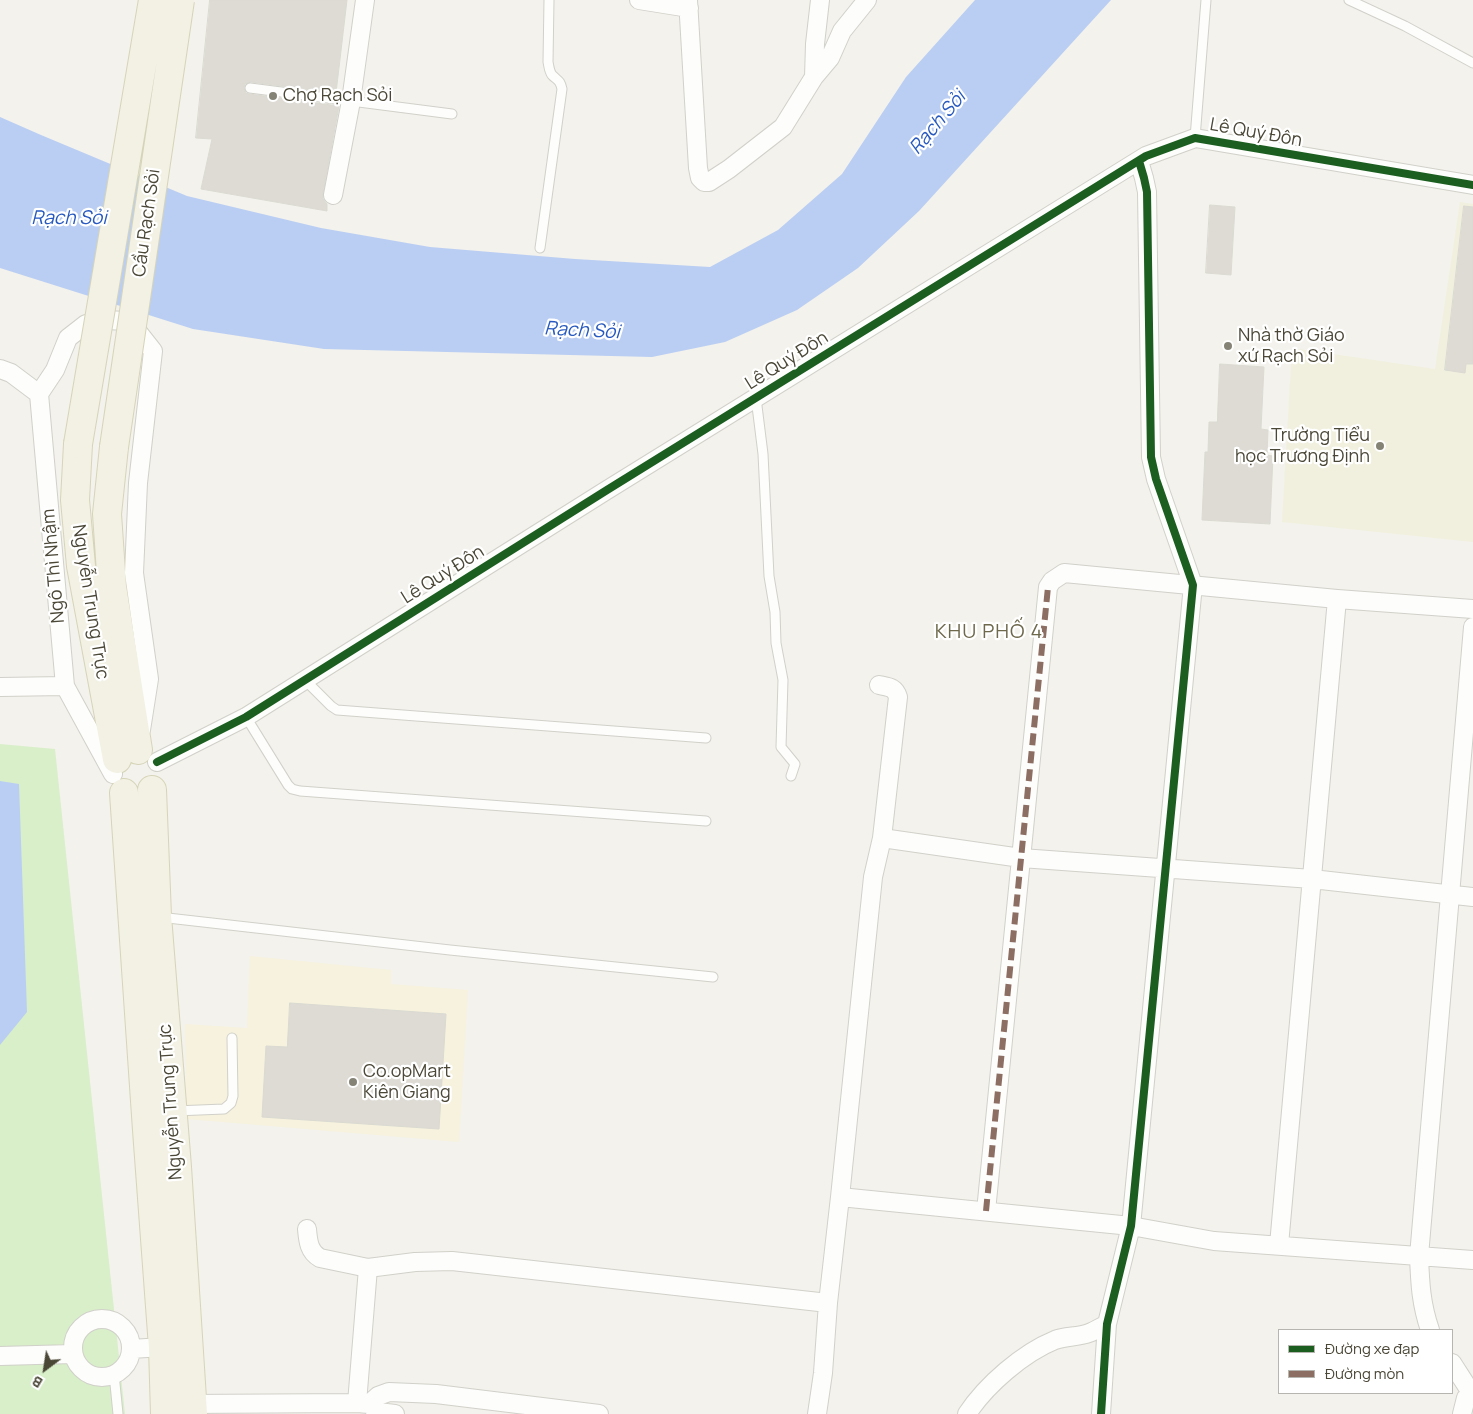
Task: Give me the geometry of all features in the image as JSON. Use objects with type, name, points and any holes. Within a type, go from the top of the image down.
[{"type":"main road","name":"Cầu Rạch Sỏi","points":[[78,444],[153,0]]},
{"type":"main road","name":"Cầu Rạch Sỏi","points":[[114,447],[180,0]]},
{"type":"main road","name":"Nguyễn Trung Trực","points":[[78,444],[75,500],[81,566],[130,767],[131,796],[138,796],[152,790],[157,916],[172,1112],[175,1346],[165,1410]]},
{"type":"main road","name":"Nguyễn Trung Trực","points":[[114,447],[107,514],[112,587],[130,767],[146,1120],[175,1346],[192,1409]]},
{"type":"street","points":[[333,195],[351,101],[365,0]]},
{"type":"street","points":[[639,0],[688,4],[698,168],[700,178],[704,182],[709,182],[729,169],[783,127],[814,77],[830,58],[842,31],[867,0]]},
{"type":"street","points":[[814,77],[815,44],[820,0]]},
{"type":"street","name":"Lê Quý Đôn","points":[[130,767],[246,718],[1146,156],[1195,138],[1473,185]]},
{"type":"street","points":[[1101,1414],[1107,1324],[1131,1226],[1193,585],[1156,479],[1151,457],[1147,192],[1139,161]]},
{"type":"street","points":[[0,369],[11,373],[39,394],[55,370],[68,338],[86,324],[107,320],[125,321],[138,332],[153,350],[138,483],[134,573],[149,679],[130,767]]},
{"type":"street","name":"Ngô Thì Nhậm","points":[[39,394],[65,686],[130,767]]},
{"type":"street","points":[[986,1211],[1048,587],[1052,580],[1064,574],[1337,599],[1473,609]]},
{"type":"street","points":[[1279,1246],[1337,599]]},
{"type":"street","points":[[1430,1329],[1423,1310],[1419,1256],[1473,627]]},
{"type":"street","points":[[818,1414],[873,877],[882,838],[898,697],[892,687],[879,685]]},
{"type":"street","points":[[0,688],[65,686]]},
{"type":"street","points":[[882,838],[1021,858],[1312,879],[1473,897]]},
{"type":"street","points":[[840,1197],[1131,1226],[1214,1241],[1473,1260]]},
{"type":"street","points":[[307,1229],[308,1243],[316,1256],[368,1268],[414,1262],[452,1261],[828,1303]]},
{"type":"street","points":[[363,1403],[368,1268]]},
{"type":"street","points":[[103,1319],[115,1322],[126,1330],[131,1342],[131,1349],[131,1355],[125,1367],[114,1374],[102,1377],[89,1374],[79,1365],[73,1354],[74,1340],[79,1329],[90,1321],[103,1319]]},
{"type":"street","points":[[968,1414],[976,1401],[996,1380],[1040,1347],[1058,1339],[1090,1333],[1107,1324]]},
{"type":"street","points":[[131,1349],[175,1346]]},
{"type":"street","points":[[0,1356],[73,1354]]},
{"type":"street","points":[[1453,1365],[1472,1394],[1466,1398],[1462,1414]]},
{"type":"street","points":[[165,1410],[363,1403],[389,1392],[436,1394],[599,1414]]},
{"type":"street","points":[[363,1403],[378,1412],[395,1414]]},
{"type":"lane","points":[[540,248],[562,89],[559,81],[552,75],[548,62],[549,0]]},
{"type":"lane","points":[[1195,138],[1206,0]]},
{"type":"lane","points":[[1349,0],[1405,26],[1473,63]]},
{"type":"lane","points":[[250,88],[452,114]]},
{"type":"lane","points":[[756,398],[763,454],[769,576],[775,612],[776,643],[783,680],[782,747],[795,764],[791,776]]},
{"type":"lane","points":[[305,680],[336,710],[706,738]]},
{"type":"lane","points":[[246,718],[288,785],[292,789],[300,791],[706,822]]},
{"type":"lane","points":[[157,916],[450,950],[713,977]]},
{"type":"lane","points":[[172,1112],[224,1109],[231,1103],[233,1096],[232,1038]]},
{"type":"lane","points":[[114,1374],[118,1414]]},
{"type":"shaded area","name":"Trường Tiểu học Trương Định","points":[[1460,202],[1473,204],[1473,542],[1282,522],[1292,348],[1435,369]]},
{"type":"shaded area","points":[[250,956],[391,970],[391,984],[468,990],[459,1142],[187,1119],[185,1024],[247,1028]]},
{"type":"green space","points":[[0,744],[55,749],[125,1414],[0,1414]]},
{"type":"water","name":"Rạch Sỏi","points":[[975,0],[1111,0],[919,211],[858,268],[797,310],[725,342],[652,357],[324,349],[193,329],[0,268],[0,117],[187,196],[321,228],[430,247],[575,259],[710,267],[778,230],[842,174],[906,77]]},
{"type":"water","points":[[0,781],[19,784],[27,1012],[0,1045]]},
{"type":"building","name":"Chợ Rạch Sỏi","points":[[210,0],[347,0],[336,93],[251,82],[245,84],[244,88],[246,93],[249,94],[339,106],[323,193],[323,199],[327,204],[327,211],[201,189],[212,139],[196,138]]},
{"type":"building","points":[[1210,205],[1235,207],[1231,275],[1206,273]]},
{"type":"building","points":[[1464,206],[1473,207],[1473,364],[1466,364],[1465,373],[1445,370]]},
{"type":"building","points":[[1220,364],[1264,367],[1261,429],[1268,430],[1267,455],[1273,456],[1270,524],[1202,520],[1205,452],[1208,452],[1209,422],[1217,422]]},
{"type":"building","name":"Co.opMart Kiên Giang","points":[[290,1003],[446,1014],[439,1129],[262,1117],[266,1046],[287,1047]]},
{"type":"marked path","points":[[986,1211],[1048,587]]},
{"type":"cycle path","points":[[157,762],[246,717],[607,490],[1146,156],[1195,138],[1473,185]]},
{"type":"cycle path","points":[[1101,1414],[1107,1324],[1131,1226],[1193,585],[1156,479],[1151,457],[1147,192],[1139,161]]},
{"type":"place","name":"Chợ Rạch Sỏi","points":[[273,96]]},
{"type":"place","name":"Nhà thờ Giáo xứ Rạch Sỏi","points":[[1228,346]]},
{"type":"place","name":"Trường Tiểu học Trương Định","points":[[1380,446]]},
{"type":"place","name":"Co.opMart Kiên Giang","points":[[353,1082]]},
{"type":"district","name":"KHU PHỐ 4","points":[[989,632]]}]
